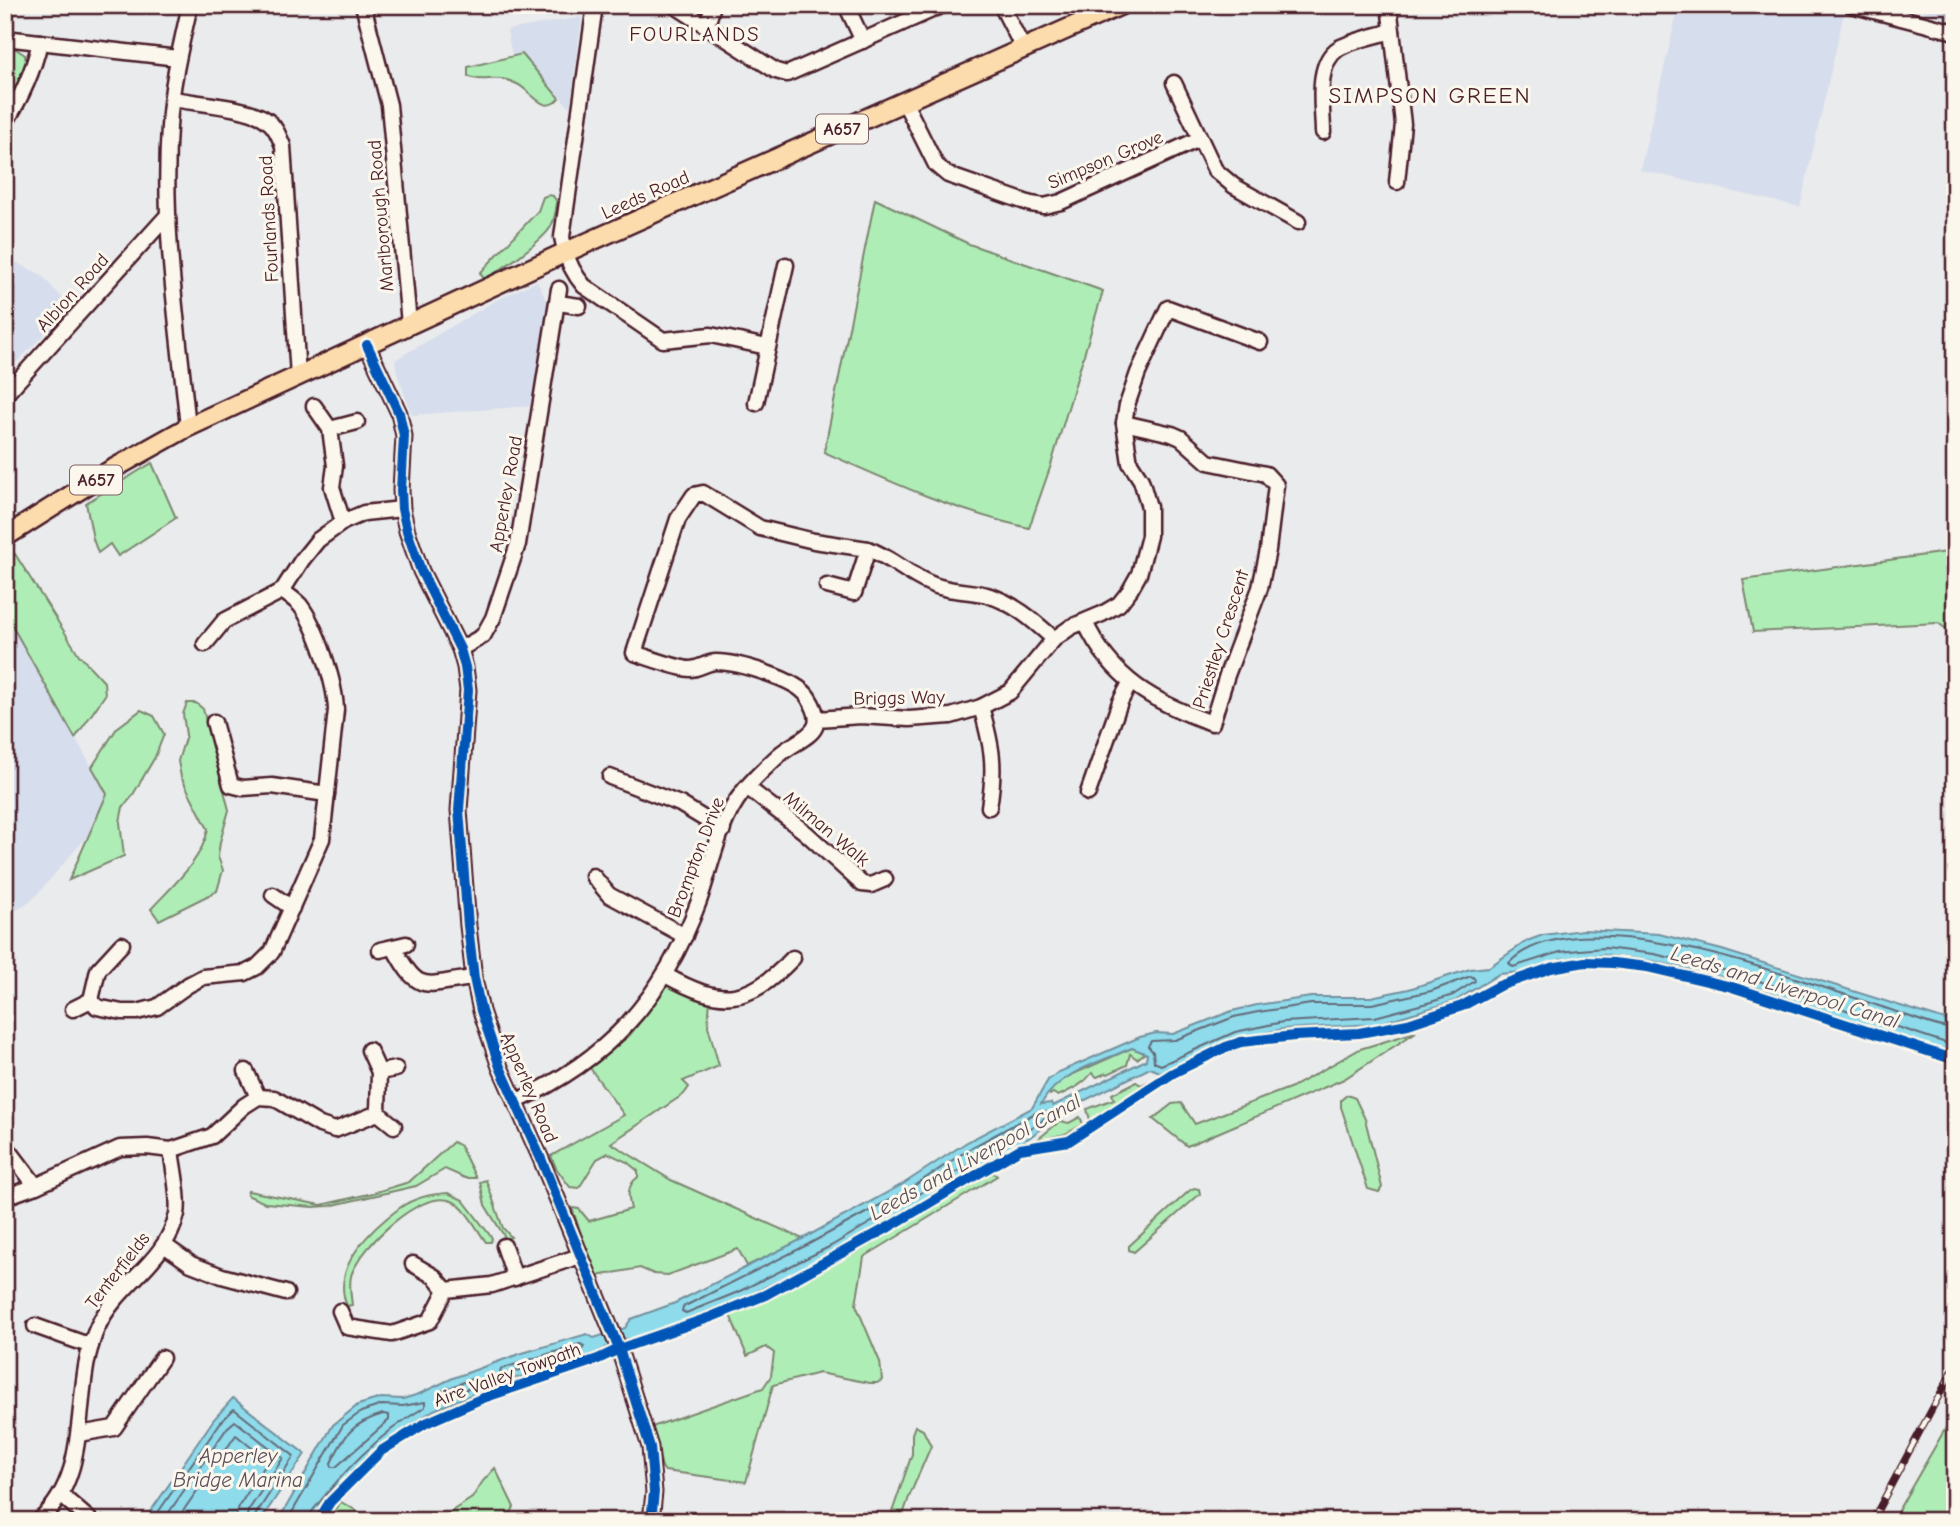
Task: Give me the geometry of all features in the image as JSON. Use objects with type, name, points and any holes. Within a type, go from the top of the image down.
[{"type":"main road","name":"Leeds Road","points":[[188,427],[564,253],[1121,5]]},
{"type":"main road","name":"A657","points":[[5,537],[111,470],[188,427]]},
{"type":"street","points":[[188,427],[167,216],[169,125],[178,58],[190,5]]},
{"type":"street","name":"Marlborough Road","points":[[363,5],[389,105],[409,324]]},
{"type":"street","points":[[596,5],[562,237],[564,253],[584,286],[663,340],[711,335],[767,347]]},
{"type":"street","points":[[674,5],[776,71],[787,74],[943,5]]},
{"type":"street","points":[[707,26],[713,5]]},
{"type":"street","points":[[846,5],[863,41]]},
{"type":"street","points":[[1001,5],[1023,48]]},
{"type":"street","points":[[1389,5],[1403,124],[1396,181]]},
{"type":"street","points":[[1852,5],[1955,32]]},
{"type":"street","points":[[1323,132],[1322,75],[1332,53],[1341,47],[1392,31]]},
{"type":"street","points":[[5,38],[178,58]]},
{"type":"street","points":[[5,123],[19,103],[33,72],[40,42]]},
{"type":"street","points":[[1174,83],[1215,170],[1234,187],[1298,222]]},
{"type":"street","name":"Fourlands Road","points":[[173,99],[250,113],[265,118],[276,129],[283,146],[298,376]]},
{"type":"street","name":"Simpson Grove","points":[[904,101],[936,165],[948,175],[1044,206],[1061,202],[1199,139]]},
{"type":"street","name":"Albion Road","points":[[5,395],[167,216]]},
{"type":"street","points":[[756,403],[786,265]]},
{"type":"street","name":"Apperley Road","points":[[579,306],[559,296],[518,544],[493,618],[483,636],[460,649],[468,690],[459,810],[474,978],[488,1033],[618,1346],[650,1447],[654,1492],[651,1521]]},
{"type":"street","points":[[817,719],[807,694],[795,685],[763,673],[715,662],[690,669],[634,653],[678,519],[694,495],[703,493],[760,528],[814,541],[868,549],[898,564],[926,583],[945,589],[989,595],[1010,605],[1054,639],[1071,627],[1119,604],[1139,574],[1149,536],[1149,507],[1141,480],[1128,455],[1124,423],[1138,373],[1168,308],[1259,342]]},
{"type":"street","points":[[367,345],[384,378],[402,425],[402,509],[421,571],[460,649]]},
{"type":"street","points":[[314,406],[330,429],[335,466],[332,487],[343,522]]},
{"type":"street","points":[[330,429],[358,422]]},
{"type":"street","name":"Priestley Crescent","points":[[1124,423],[1172,434],[1181,438],[1208,461],[1266,474],[1276,485],[1260,588],[1212,723],[1161,703],[1130,682]]},
{"type":"street","points":[[205,644],[224,621],[282,591],[318,540],[343,522],[364,513],[402,509]]},
{"type":"street","points":[[828,586],[854,593],[868,549]]},
{"type":"street","points":[[91,1000],[97,1007],[108,1010],[137,1012],[157,1007],[203,977],[245,973],[257,967],[272,951],[322,839],[336,710],[335,693],[314,633],[299,605],[282,591]]},
{"type":"street","points":[[1085,622],[1095,643],[1130,682],[1120,702],[1087,793]]},
{"type":"street","name":"Briggs Way","points":[[817,719],[950,716],[981,707],[1010,692],[1054,639]]},
{"type":"street","points":[[981,707],[992,748],[994,777],[989,807]]},
{"type":"street","name":"Brompton Drive","points":[[515,1102],[554,1082],[593,1057],[622,1031],[665,975],[685,936],[723,830],[741,794],[781,754],[808,738],[815,729],[817,719]]},
{"type":"street","points":[[214,722],[231,785],[243,788],[272,786],[327,794]]},
{"type":"street","points":[[610,777],[680,804],[723,830]]},
{"type":"street","name":"Milman Walk","points":[[747,788],[806,833],[862,884],[871,886],[885,879]]},
{"type":"street","points":[[593,876],[609,895],[685,936]]},
{"type":"street","points":[[273,895],[292,908]]},
{"type":"street","points":[[91,1000],[98,970],[122,944]]},
{"type":"street","points":[[393,947],[406,971],[422,984],[474,978]]},
{"type":"street","points":[[665,975],[713,997],[740,995],[761,988],[793,958]]},
{"type":"street","points":[[73,1009],[91,1000]]},
{"type":"street","points":[[369,1050],[379,1072],[378,1113]]},
{"type":"street","points":[[379,1072],[396,1069]]},
{"type":"street","points":[[246,1071],[258,1097]]},
{"type":"street","points":[[5,1197],[120,1148],[171,1150],[212,1136],[244,1106],[258,1097],[274,1098],[320,1125],[335,1130],[378,1113]]},
{"type":"street","points":[[378,1113],[394,1126]]},
{"type":"street","points":[[5,1145],[36,1186]]},
{"type":"street","name":"Tenterfields","points":[[39,1521],[61,1495],[72,1473],[91,1346],[98,1326],[114,1299],[144,1272],[164,1245],[177,1212],[171,1150]]},
{"type":"street","points":[[164,1245],[191,1264],[222,1276],[286,1293]]},
{"type":"street","points":[[503,1247],[515,1278]]},
{"type":"street","points":[[446,1290],[492,1285],[580,1256]]},
{"type":"street","points":[[413,1264],[435,1277],[446,1290]]},
{"type":"street","points":[[340,1311],[347,1327],[392,1334],[430,1321],[446,1290]]},
{"type":"street","points":[[35,1326],[91,1346]]},
{"type":"street","points":[[79,1434],[114,1428],[162,1358]]},
{"type":"street","points":[[61,1495],[91,1521]]},
{"type":"shaded area","points":[[1679,5],[1822,5],[1845,9],[1800,207],[1640,170]]},
{"type":"shaded area","points":[[1897,5],[1955,5],[1955,21],[1925,11]]},
{"type":"shaded area","points":[[582,17],[570,108],[522,54],[512,56],[507,30]]},
{"type":"shaded area","points":[[5,257],[40,274],[71,307],[5,374]]},
{"type":"shaded area","points":[[537,281],[548,304],[530,406],[412,415],[395,360],[495,301]]},
{"type":"shaded area","points":[[5,613],[107,794],[89,834],[34,898],[5,918]]},
{"type":"green space","points":[[5,48],[16,49],[25,55],[27,67],[5,113]]},
{"type":"green space","points":[[522,54],[559,98],[553,103],[543,104],[510,81],[468,76],[468,67]]},
{"type":"green space","points":[[553,196],[557,202],[550,228],[519,256],[484,279],[480,273],[538,211],[543,197]]},
{"type":"green space","points":[[875,199],[969,244],[1103,291],[1051,465],[1029,528],[950,505],[824,452]]},
{"type":"green space","points":[[152,463],[176,518],[118,556],[110,544],[98,553],[86,503]]},
{"type":"green space","points":[[1955,551],[1955,635],[1938,623],[1753,632],[1743,580]]},
{"type":"green space","points":[[15,554],[79,655],[104,682],[105,695],[75,738],[5,613],[5,559]]},
{"type":"green space","points":[[187,703],[196,703],[203,709],[229,810],[218,857],[223,870],[217,891],[159,920],[151,909],[193,862],[205,841],[208,829],[181,777],[178,761],[186,735],[183,714]]},
{"type":"green space","points":[[141,710],[154,716],[164,734],[155,757],[123,807],[120,822],[124,856],[69,880],[107,794],[92,767],[117,728]]},
{"type":"green space","points":[[669,983],[710,999],[708,1026],[719,1066],[683,1081],[689,1087],[684,1094],[611,1143],[671,1180],[803,1239],[747,1266],[738,1249],[668,1275],[654,1274],[640,1268],[596,1276],[572,1208],[579,1209],[589,1221],[631,1209],[629,1192],[631,1184],[638,1177],[638,1171],[608,1153],[597,1159],[579,1188],[570,1187],[551,1156],[624,1115],[590,1068],[630,1035]]},
{"type":"green space","points":[[1416,1032],[1344,1079],[1187,1146],[1153,1119],[1172,1104],[1181,1103],[1195,1124],[1292,1087],[1360,1049]]},
{"type":"green space","points":[[1132,1048],[1145,1053],[1137,1059],[1130,1054],[1127,1065],[1097,1077],[1092,1073],[1073,1089],[1058,1096],[1053,1093],[1050,1095],[1049,1091],[1060,1080]]},
{"type":"green space","points":[[1150,1081],[1153,1083],[1090,1120],[1087,1109],[1114,1099],[1112,1094],[1136,1082],[1141,1085]]},
{"type":"green space","points":[[1347,1095],[1355,1098],[1365,1119],[1382,1187],[1379,1192],[1368,1189],[1341,1107],[1341,1100]]},
{"type":"green space","points":[[1080,1117],[1083,1124],[1065,1134],[1037,1140],[1060,1121],[1069,1123]]},
{"type":"green space","points":[[453,1142],[460,1146],[476,1178],[465,1178],[445,1169],[416,1186],[329,1206],[265,1203],[247,1195],[248,1191],[321,1205],[373,1193],[409,1182]]},
{"type":"green space","points":[[993,1173],[997,1176],[864,1257],[856,1305],[880,1362],[882,1380],[870,1383],[819,1373],[773,1385],[746,1482],[665,1471],[652,1427],[763,1388],[771,1376],[774,1353],[766,1347],[747,1356],[730,1315],[855,1253]]},
{"type":"green space","points":[[486,1180],[503,1228],[511,1237],[506,1239],[485,1205],[480,1182]]},
{"type":"green space","points":[[1194,1188],[1199,1189],[1200,1194],[1134,1252],[1129,1250],[1129,1246]]},
{"type":"green space","points":[[448,1193],[463,1200],[492,1238],[491,1242],[486,1242],[467,1213],[452,1201],[424,1203],[394,1222],[358,1262],[351,1277],[352,1305],[347,1306],[343,1291],[344,1277],[349,1263],[367,1237],[406,1204],[423,1197]]},
{"type":"green space","points":[[1955,1412],[1955,1521],[1892,1521]]},
{"type":"green space","points":[[915,1426],[923,1430],[931,1446],[901,1521],[889,1521],[912,1454],[912,1434]]},
{"type":"green space","points":[[495,1468],[514,1507],[511,1513],[487,1521],[463,1519],[447,1514],[472,1498]]},
{"type":"green space","points":[[341,1502],[375,1521],[327,1521]]},
{"type":"water","name":"Leeds and Liverpool Canal","points":[[1583,930],[1659,934],[1722,950],[1955,1023],[1955,1054],[1730,979],[1653,961],[1604,955],[1561,959],[1522,972],[1499,974],[1455,1001],[1376,1024],[1283,1029],[1236,1039],[1169,1070],[1160,1072],[1150,1068],[1057,1114],[1058,1117],[1026,1140],[835,1252],[741,1299],[640,1337],[619,1340],[594,1354],[498,1384],[434,1410],[394,1436],[351,1475],[314,1521],[278,1521],[333,1425],[358,1405],[381,1398],[403,1399],[519,1354],[587,1334],[594,1338],[625,1328],[631,1319],[675,1303],[804,1238],[903,1184],[967,1142],[1032,1108],[1048,1080],[1059,1072],[1140,1037],[1156,1033],[1173,1034],[1232,1011],[1311,997],[1371,997],[1409,989],[1470,969],[1489,967],[1527,941],[1543,935]],"holes":[[[1132,1048],[1147,1054],[1146,1060],[1053,1106],[1051,1103],[1041,1104],[1058,1084],[1081,1069]]]},
{"type":"water","name":"Apperley Bridge Marina","points":[[233,1398],[305,1454],[260,1521],[144,1521],[214,1419]]},
{"type":"waterway","points":[[5,1493],[11,1518]]},
{"type":"railway","points":[[1872,1521],[1955,1366]]},
{"type":"cycle path","points":[[367,345],[399,413],[404,436],[401,490],[407,531],[421,571],[460,649],[465,667],[468,690],[459,810],[468,926],[481,1011],[500,1067],[619,1349],[650,1447],[654,1492],[651,1521]]},
{"type":"cycle path","name":"Aire Valley Towpath","points":[[318,1521],[330,1502],[381,1451],[426,1423],[483,1398],[598,1359],[765,1295],[889,1227],[1020,1149],[1069,1141],[1173,1073],[1241,1042],[1359,1033],[1408,1024],[1462,1006],[1499,986],[1551,968],[1585,962],[1647,967],[1732,987],[1955,1060]]},
{"type":"district","name":"FOURLANDS","points":[[695,34]]},
{"type":"district","name":"SIMPSON GREEN","points":[[1430,95]]}]
